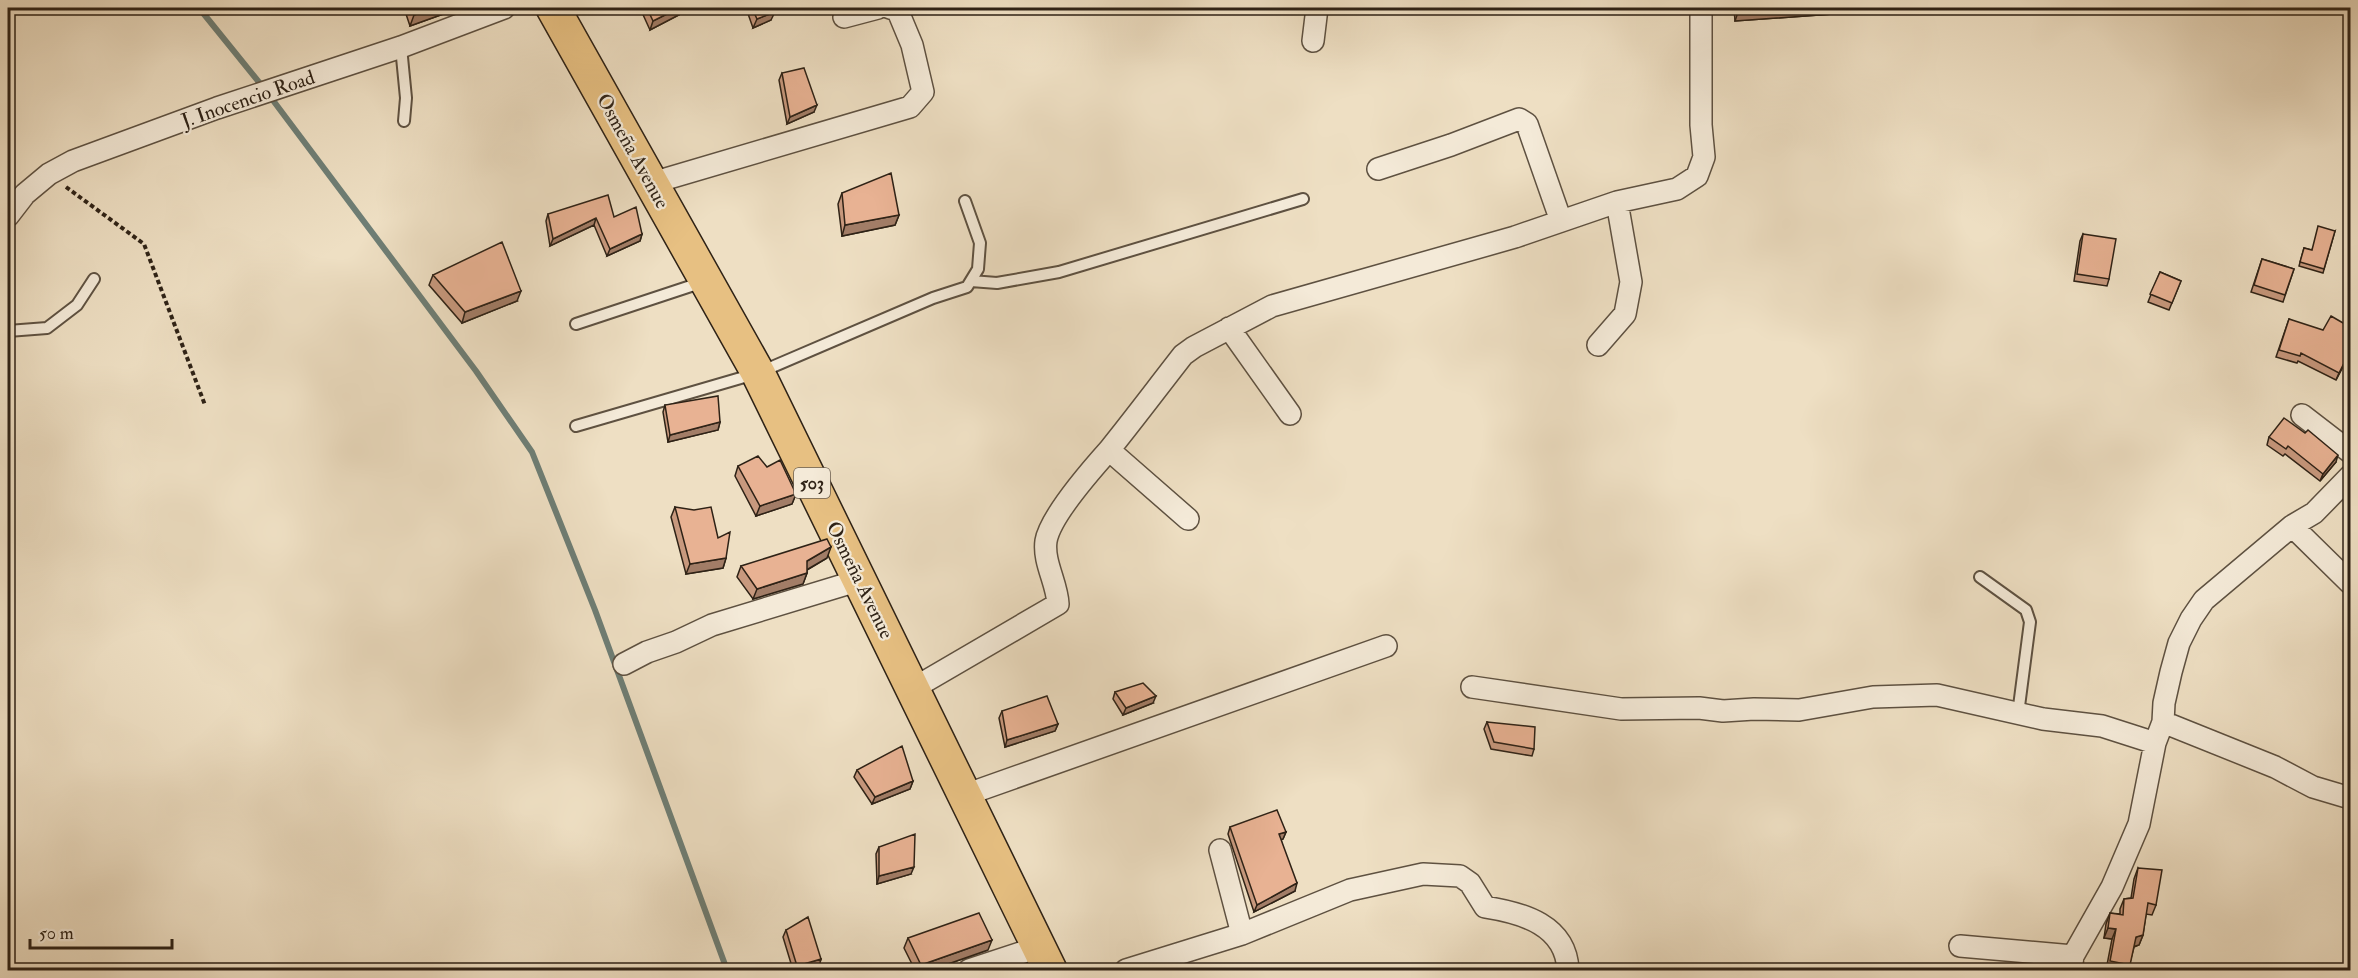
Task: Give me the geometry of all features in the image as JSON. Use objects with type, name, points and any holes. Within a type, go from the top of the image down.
[{"type":"main road","name":"Osmeña Avenue","points":[[552,8],[758,373],[1044,958]]},
{"type":"street","name":"J. Inocencio Road","points":[[8,216],[25,194],[49,174],[73,161],[504,8]]},
{"type":"street","points":[[844,17],[878,8]]},
{"type":"street","points":[[652,183],[910,107],[923,92],[912,45],[897,9],[890,8]]},
{"type":"street","points":[[1313,41],[1317,8]]},
{"type":"street","points":[[914,688],[1058,604],[1046,550],[1046,539],[1084,478],[1109,450],[1183,355],[1194,347],[1272,306],[1515,237],[1617,202],[1677,189],[1697,176],[1704,157],[1701,124],[1701,8]]},
{"type":"street","points":[[1378,169],[1519,119],[1527,124],[1561,221]]},
{"type":"street","points":[[1598,345],[1625,314],[1631,282],[1617,202]]},
{"type":"street","points":[[1229,328],[1290,414]]},
{"type":"street","points":[[2302,415],[2350,452]]},
{"type":"street","points":[[1109,450],[1188,519]]},
{"type":"street","points":[[1960,946],[2072,963],[2112,887],[2139,824],[2155,743],[2163,722],[2164,703],[2171,672],[2179,644],[2191,619],[2204,600],[2292,526],[2314,513],[2350,476]]},
{"type":"street","points":[[2292,526],[2350,583]]},
{"type":"street","points":[[624,664],[712,625],[860,580]]},
{"type":"street","points":[[965,795],[1386,646]]},
{"type":"street","points":[[1472,687],[1621,709],[1699,708],[1723,711],[1799,710],[1873,697],[1937,695],[2043,719],[2102,726],[2155,743]]},
{"type":"street","points":[[2163,722],[2275,767],[2313,787],[2350,798]]},
{"type":"street","points":[[1220,850],[1242,934]]},
{"type":"street","points":[[1126,970],[1242,934],[1350,890],[1423,874],[1460,876],[1470,883],[1485,907],[1509,910],[1550,930],[1565,950],[1568,970]]},
{"type":"street","points":[[969,970],[1044,958]]},
{"type":"lane","points":[[401,46],[406,99],[404,121]]},
{"type":"lane","points":[[971,281],[997,283],[1059,272],[1303,199]]},
{"type":"lane","points":[[576,426],[758,373],[933,298],[967,287],[978,269],[980,243],[965,201]]},
{"type":"lane","points":[[8,331],[47,328],[77,305],[94,279]]},
{"type":"lane","points":[[576,324],[706,281]]},
{"type":"lane","points":[[1980,578],[2026,610],[2030,622],[2018,714]]},
{"type":"path","points":[[49,174],[144,244],[205,405]]},
{"type":"building","points":[[411,8],[435,8],[414,15]]},
{"type":"building","points":[[647,8],[679,8],[653,21]]},
{"type":"building","points":[[752,8],[772,8],[775,12],[757,19]]},
{"type":"building","points":[[804,68],[817,105],[790,117],[782,73]]},
{"type":"building","points":[[891,173],[899,215],[845,225],[842,193]]},
{"type":"building","points":[[608,195],[614,217],[636,207],[642,234],[610,249],[596,218],[553,239],[548,214]]},
{"type":"building","points":[[2318,226],[2335,231],[2324,269],[2300,262],[2304,248],[2312,250]]},
{"type":"building","points":[[2083,234],[2116,239],[2109,279],[2077,274]]},
{"type":"building","points":[[502,242],[521,291],[465,312],[433,275]]},
{"type":"building","points":[[2262,259],[2294,269],[2285,295],[2254,285]]},
{"type":"building","points":[[2160,272],[2181,281],[2172,303],[2150,294]]},
{"type":"building","points":[[2331,316],[2350,327],[2350,351],[2339,373],[2301,353],[2300,356],[2279,350],[2289,319],[2323,330]]},
{"type":"building","points":[[718,396],[720,422],[670,435],[665,405]]},
{"type":"building","points":[[2284,418],[2305,433],[2308,430],[2338,455],[2323,474],[2288,446],[2286,449],[2269,437]]},
{"type":"building","points":[[758,456],[767,467],[780,460],[796,494],[760,506],[738,466]]},
{"type":"building","points":[[675,507],[694,510],[711,507],[718,538],[730,532],[726,558],[690,564]]},
{"type":"building","points":[[827,539],[831,547],[807,561],[807,573],[757,589],[741,566]]},
{"type":"building","points":[[1143,683],[1156,696],[1126,708],[1115,692]]},
{"type":"building","points":[[1047,696],[1058,724],[1007,740],[1002,711]]},
{"type":"building","points":[[1487,722],[1535,727],[1534,749],[1494,742]]},
{"type":"building","points":[[902,746],[913,781],[875,797],[857,770]]},
{"type":"building","points":[[1277,810],[1286,832],[1279,834],[1297,883],[1257,905],[1230,827]]},
{"type":"building","points":[[915,834],[914,867],[879,876],[879,847]]},
{"type":"building","points":[[2138,868],[2162,870],[2156,905],[2148,903],[2143,935],[2136,937],[2130,965],[2110,961],[2116,929],[2108,928],[2110,913],[2123,915],[2124,899],[2133,898]]},
{"type":"building","points":[[979,913],[992,940],[921,965],[908,938]]},
{"type":"building","points":[[808,917],[821,959],[797,966],[786,930]]},
{"type":"waterway","points":[[199,8],[262,86]]},
{"type":"waterway","points":[[269,95],[476,371],[532,452],[595,610],[727,970]]}]
